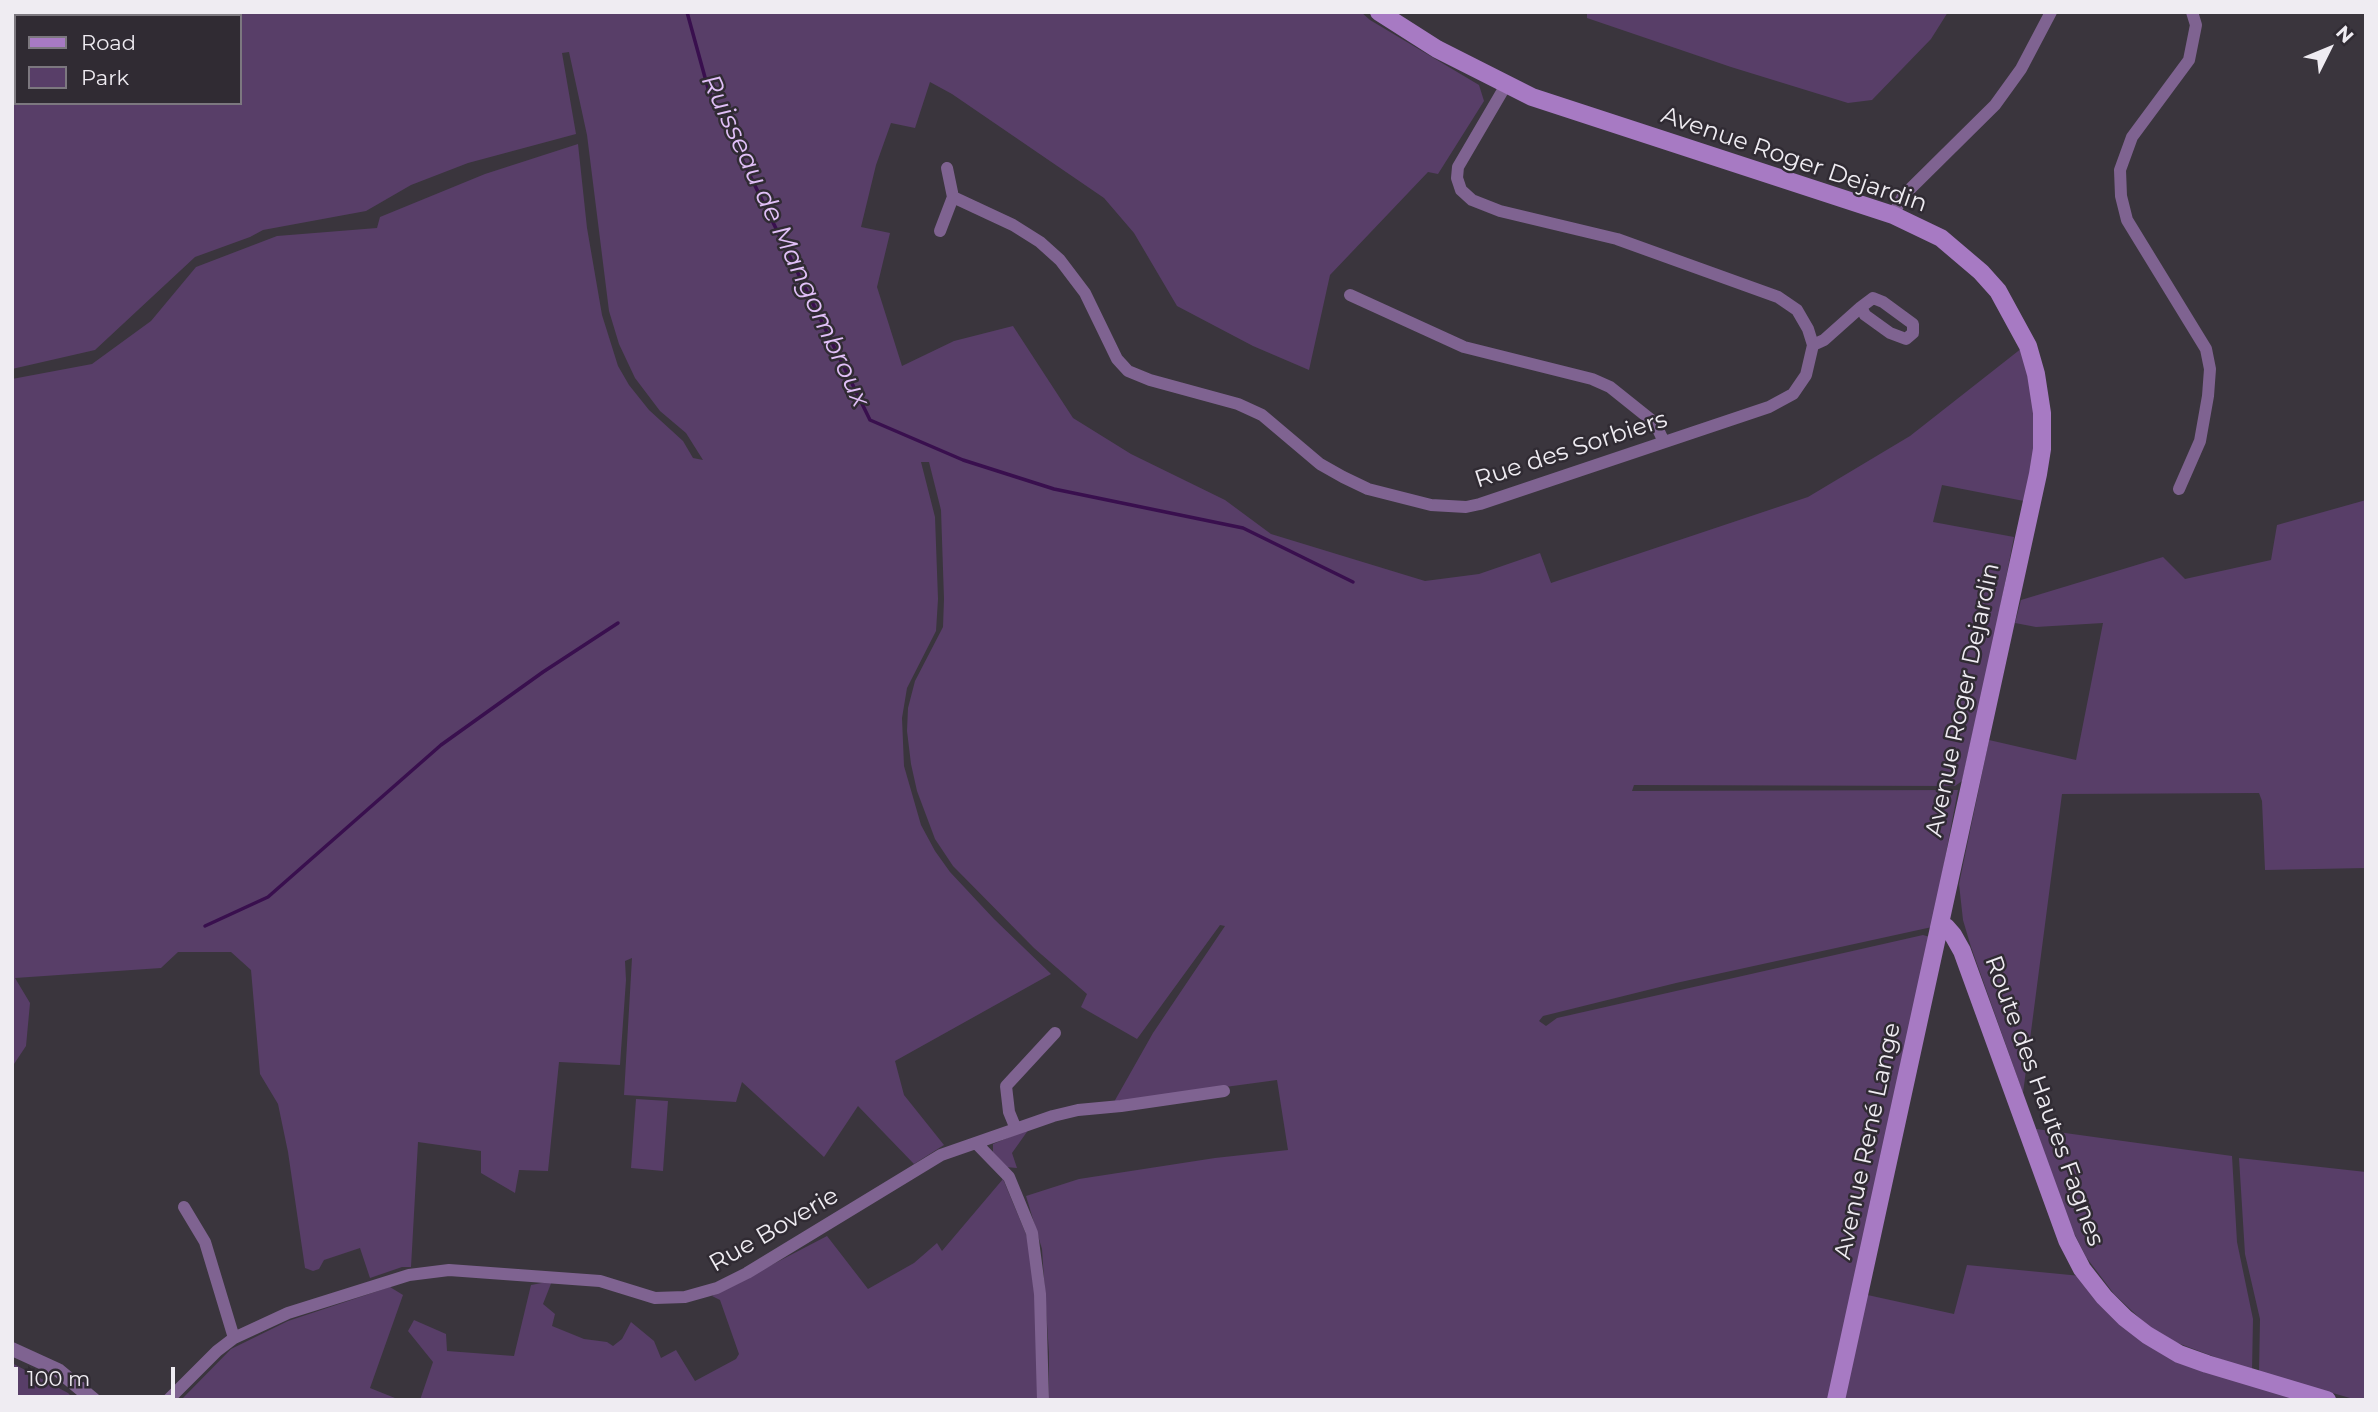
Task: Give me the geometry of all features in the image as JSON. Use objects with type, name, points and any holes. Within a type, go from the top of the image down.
[{"type":"main road","name":"Avenue Roger Dejardin","points":[[1379,12],[1437,49],[1506,85],[1576,113],[1893,215],[1941,238],[1981,272],[1998,291],[2028,346],[2036,374],[2042,413],[2042,449],[1947,892]]},
{"type":"main road","name":"Avenue René Lange","points":[[1836,1400],[1947,892]]},
{"type":"main road","name":"Route des Hautes Fagnes","points":[[1940,925],[1953,935],[1962,951],[2063,1231],[2087,1276],[2125,1318],[2167,1347],[2207,1364],[2321,1399]]},
{"type":"street","points":[[1893,215],[1903,196],[1995,105],[2021,69],[2052,12]]},
{"type":"street","points":[[2179,489],[2200,441],[2210,369],[2206,349],[2127,220],[2120,170],[2132,137],[2189,60],[2196,25],[2192,12]]},
{"type":"street","points":[[1506,85],[1458,167],[1461,190],[1472,200],[1500,211],[1617,239],[1779,297],[1797,310],[1808,329],[1813,345],[1824,340],[1861,306]]},
{"type":"street","points":[[940,231],[953,197],[947,168]]},
{"type":"street","name":"Rue des Sorbiers","points":[[953,197],[1013,225],[1040,242],[1060,260],[1084,293],[1117,359],[1128,371],[1150,380],[1238,404],[1262,415],[1320,464],[1368,489],[1431,505],[1466,507],[1769,407],[1793,394],[1807,375],[1813,345]]},
{"type":"street","points":[[1350,295],[1464,347],[1592,379],[1610,387],[1640,408],[1655,423],[1664,442]]},
{"type":"street","points":[[1016,1129],[1009,1112],[1006,1086],[1055,1032]]},
{"type":"street","name":"Rue Boverie","points":[[168,1400],[216,1351],[234,1338],[288,1313],[409,1275],[449,1270],[600,1281],[645,1296],[685,1297],[717,1288],[747,1273],[941,1155],[1078,1110],[1224,1091]]},
{"type":"street","points":[[977,1144],[1009,1177],[1032,1233],[1040,1294],[1043,1400]]},
{"type":"street","points":[[184,1207],[209,1254],[234,1338]]},
{"type":"street","points":[[12,1349],[58,1370],[94,1400]]},
{"type":"green space","points":[[12,12],[1361,12],[1479,85],[1484,101],[1438,174],[1428,172],[1330,275],[1309,370],[1253,346],[1177,306],[1134,233],[1104,198],[952,94],[930,82],[915,128],[891,123],[876,165],[861,227],[890,233],[877,287],[902,366],[954,341],[1013,326],[1073,418],[1131,454],[1225,500],[1271,534],[1425,581],[1479,574],[1540,553],[1551,583],[1808,497],[1910,436],[2022,348],[2035,394],[2036,448],[2024,501],[1942,485],[1933,522],[2014,537],[1962,781],[1955,786],[1634,785],[1632,791],[1958,790],[1932,927],[1676,983],[1543,1016],[1539,1021],[1546,1026],[1557,1018],[1923,935],[1930,937],[1829,1400],[1049,1400],[1049,1353],[1042,1249],[1026,1196],[1079,1179],[1215,1158],[1288,1150],[1277,1080],[1114,1102],[1153,1033],[1225,926],[1220,925],[1137,1039],[1081,1007],[1087,994],[1034,948],[953,866],[935,839],[917,791],[907,731],[908,708],[915,681],[943,627],[941,510],[929,462],[921,462],[935,517],[938,599],[936,631],[907,688],[902,718],[904,766],[921,825],[935,851],[950,872],[994,919],[1051,974],[895,1061],[904,1095],[944,1145],[914,1164],[858,1106],[824,1157],[742,1082],[736,1102],[624,1095],[632,958],[625,961],[620,1065],[559,1062],[548,1171],[519,1170],[515,1193],[481,1173],[481,1151],[418,1142],[411,1267],[402,1267],[370,1278],[360,1248],[324,1260],[319,1269],[313,1271],[305,1268],[278,1104],[260,1074],[251,970],[231,952],[178,952],[161,968],[15,978],[30,1003],[26,1046],[12,1067],[12,379],[92,364],[151,321],[196,267],[277,236],[377,228],[380,217],[485,174],[578,144],[587,228],[602,315],[618,366],[649,410],[683,441],[693,458],[703,460],[686,433],[660,411],[635,378],[619,344],[609,311],[587,135],[569,52],[562,53],[576,134],[468,163],[411,185],[366,211],[263,230],[195,257],[95,350],[12,369]]},
{"type":"green space","points":[[1587,12],[1948,12],[1931,39],[1872,100],[1848,103],[1587,18]]},
{"type":"green space","points":[[2366,500],[2366,868],[2265,870],[2262,801],[2259,793],[2062,794],[2023,1093],[1971,947],[1963,920],[1959,884],[1989,740],[2076,760],[2103,623],[2036,627],[2015,623],[2021,600],[2163,557],[2185,579],[2271,560],[2277,525]]},
{"type":"green space","points":[[636,1099],[668,1101],[663,1171],[631,1168]]},
{"type":"green space","points":[[1029,1129],[1012,1153],[1017,1168],[1006,1167],[993,1152],[993,1144]]},
{"type":"green space","points":[[2036,1129],[2232,1156],[2237,1242],[2253,1319],[2252,1371],[2175,1342],[2148,1326],[2114,1294],[2086,1257],[2066,1217]]},
{"type":"green space","points":[[2239,1158],[2366,1172],[2366,1400],[2357,1400],[2259,1372],[2260,1319],[2245,1254]]},
{"type":"green space","points":[[1003,1179],[1028,1239],[1035,1298],[1039,1400],[420,1400],[433,1362],[408,1331],[414,1320],[446,1334],[447,1351],[514,1356],[531,1285],[552,1281],[543,1304],[555,1314],[552,1326],[584,1339],[607,1342],[613,1346],[622,1339],[631,1322],[654,1341],[661,1358],[676,1350],[695,1381],[736,1359],[739,1354],[720,1300],[712,1296],[827,1236],[868,1289],[914,1263],[937,1243],[942,1251]]},
{"type":"green space","points":[[1967,1265],[2081,1276],[2113,1314],[2292,1400],[1841,1400],[1863,1294],[1954,1314]]},
{"type":"green space","points":[[390,1287],[403,1295],[370,1388],[400,1400],[181,1400],[231,1349],[288,1321]]},
{"type":"green space","points":[[12,1363],[68,1393],[75,1400],[12,1400]]},
{"type":"waterway","points":[[44,14],[48,12]]},
{"type":"waterway","name":"Ruisseau de Mangombroux","points":[[687,12],[709,92],[870,420],[963,460],[1054,489],[1243,528],[1353,582]]},
{"type":"waterway","points":[[205,926],[268,897],[441,745],[543,672],[618,623]]}]
